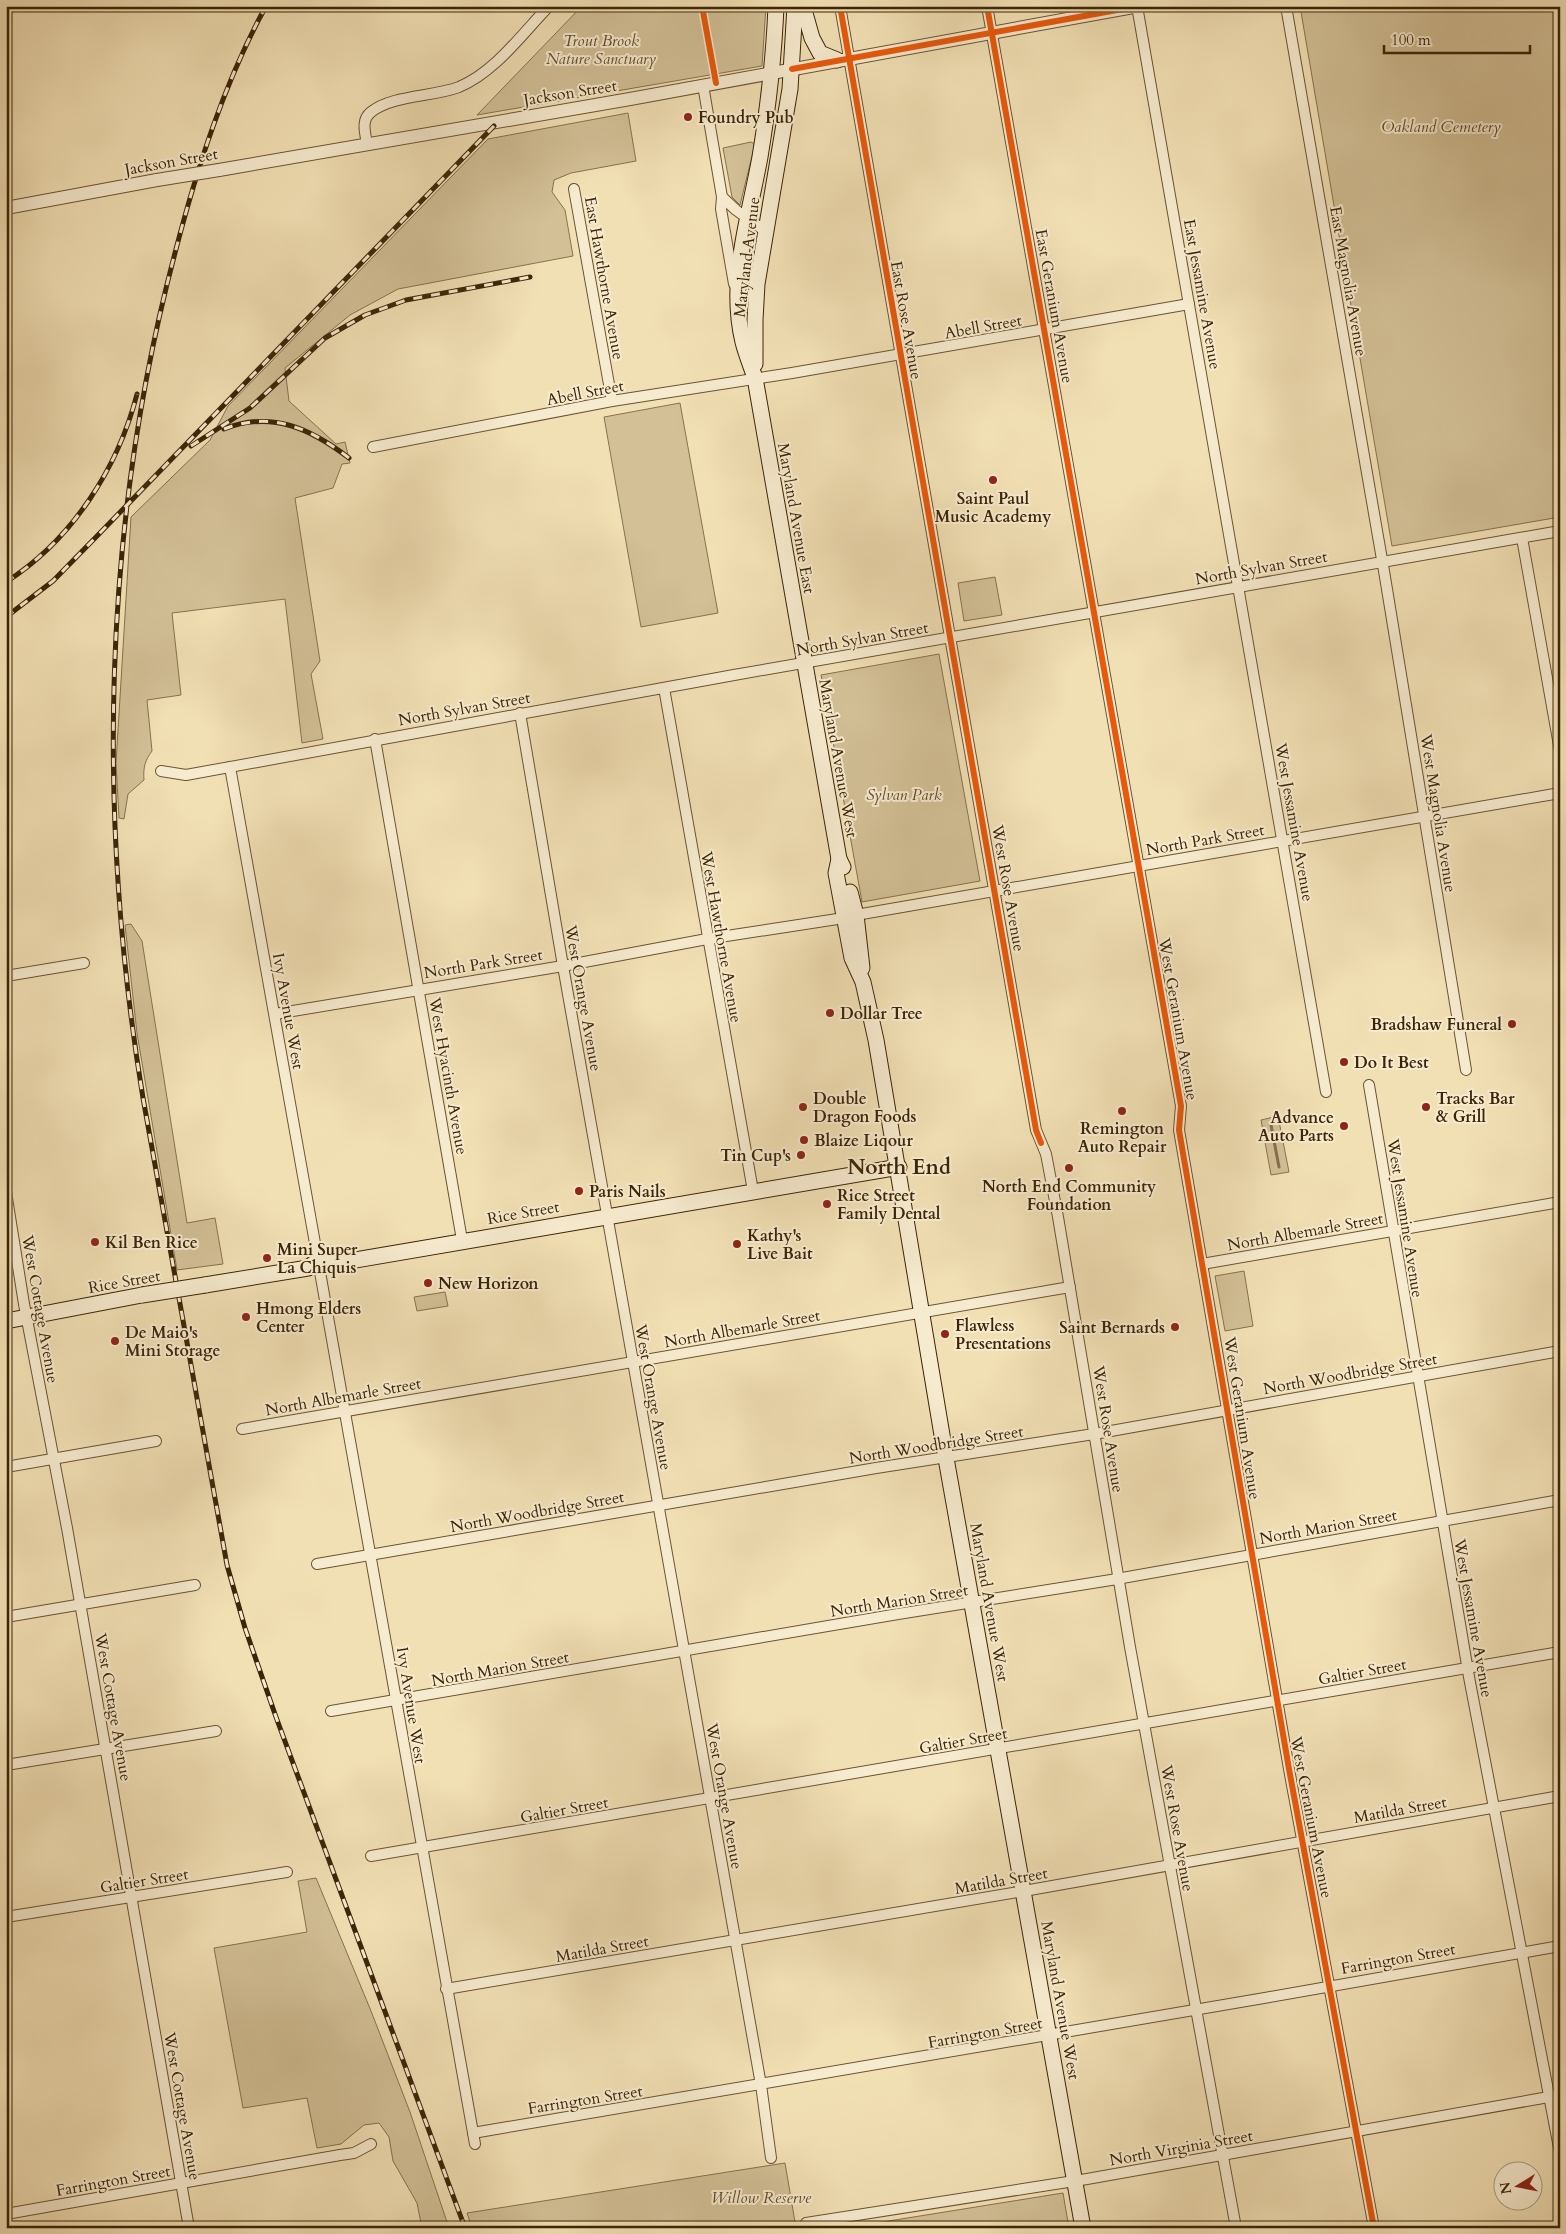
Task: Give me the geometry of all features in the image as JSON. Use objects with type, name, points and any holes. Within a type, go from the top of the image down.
[{"type":"main road","name":"Maryland Avenue","points":[[755,378],[743,341],[739,312],[739,278],[747,217],[759,160],[776,6]]},
{"type":"main road","name":"Maryland Avenue","points":[[755,378],[756,302],[765,231],[792,69],[795,6]]},
{"type":"main road","points":[[803,6],[812,38],[820,53],[843,59]]},
{"type":"main road","name":"Maryland Avenue East","points":[[755,378],[804,664]]},
{"type":"main road","name":"Maryland Avenue West","points":[[804,664],[839,859],[836,873],[843,904],[850,917],[862,955],[863,982],[876,1040],[946,1458],[1083,2228]]},
{"type":"main road","name":"Rice Street","points":[[6,1321],[462,1240],[898,1167]]},
{"type":"street","points":[[367,144],[364,126],[369,114],[374,110],[390,103],[444,92],[478,77],[549,6]]},
{"type":"street","name":"East Rose Avenue","points":[[840,6],[843,59],[950,637]]},
{"type":"street","name":"East Geranium Avenue","points":[[987,6],[1095,612]]},
{"type":"street","name":"Jackson Street","points":[[6,208],[1138,6]]},
{"type":"street","name":"East Jessamine Avenue","points":[[1138,6],[1238,586]]},
{"type":"street","name":"East Magnolia Avenue","points":[[1286,6],[1382,561]]},
{"type":"street","points":[[703,85],[722,197],[721,209],[739,312]]},
{"type":"street","name":"East Hawthorne Avenue","points":[[574,190],[612,402]]},
{"type":"street","points":[[722,197],[765,231]]},
{"type":"street","name":"Abell Street","points":[[372,447],[612,402],[1189,304]]},
{"type":"street","name":"North Sylvan Street","points":[[161,771],[186,774],[230,767],[950,637],[1560,531]]},
{"type":"street","points":[[1522,538],[1560,751]]},
{"type":"street","name":"West Magnolia Avenue","points":[[1382,561],[1466,1070]]},
{"type":"street","name":"West Jessamine Avenue","points":[[1238,586],[1284,841],[1326,1092]]},
{"type":"street","name":"West Geranium Avenue","points":[[1095,612],[1181,1106],[1179,1130],[1251,1555],[1374,2228]]},
{"type":"street","name":"West Rose Avenue","points":[[950,637],[996,890],[1036,1130],[1046,1154],[1169,1866],[1236,2228]]},
{"type":"street","name":"West Hawthorne Avenue","points":[[664,688],[753,1191]]},
{"type":"street","name":"West Orange Avenue","points":[[520,714],[632,1362],[761,2086],[772,2158]]},
{"type":"street","name":"West Hyacinth Avenue","points":[[375,740],[462,1240]]},
{"type":"street","name":"Ivy Avenue West","points":[[230,767],[397,1700],[446,1990],[474,2138]]},
{"type":"street","name":"North Park Street","points":[[275,1014],[419,988],[563,966],[707,939],[850,917],[1560,793]]},
{"type":"street","points":[[6,976],[84,963]]},
{"type":"street","name":"West Jessamine Avenue","points":[[1369,1085],[1468,1668],[1522,1953],[1554,2096],[1560,2154]]},
{"type":"street","name":"West Cottage Avenue","points":[[6,1192],[27,1318],[106,1749],[189,2228]]},
{"type":"street","name":"North Albemarle Street","points":[[1202,1264],[1560,1202]]},
{"type":"street","name":"North Albemarle Street","points":[[242,1429],[1070,1288]]},
{"type":"street","name":"North Woodbridge Street","points":[[317,1564],[1094,1434],[1560,1351]]},
{"type":"street","points":[[6,1467],[156,1441]]},
{"type":"street","name":"North Marion Street","points":[[332,1711],[1119,1578],[1560,1500]]},
{"type":"street","points":[[6,1616],[195,1584]]},
{"type":"street","name":"Galtier Street","points":[[371,1856],[1560,1652]]},
{"type":"street","points":[[6,1766],[216,1731]]},
{"type":"street","name":"Matilda Street","points":[[446,1990],[1169,1866],[1560,1796]]},
{"type":"street","name":"Galtier Street","points":[[6,1917],[287,1872]]},
{"type":"street","name":"Farrington Street","points":[[474,2138],[1196,2011],[1330,1985],[1560,1946]]},
{"type":"street","name":"North Virginia Street","points":[[806,2224],[1075,2181],[1554,2096]]},
{"type":"street","name":"Farrington Street","points":[[6,2214],[347,2154],[371,2144]]},
{"type":"green space","name":"Trout Brook Nature Sanctuary","points":[[582,6],[766,6],[762,66],[477,115]]},
{"type":"green space","name":"Oakland Cemetery","points":[[1300,6],[1560,6],[1560,517],[1392,546]]},
{"type":"green space","points":[[628,113],[636,161],[571,173],[554,180],[552,192],[565,210],[573,256],[398,289],[350,315],[285,368],[289,401],[336,444],[345,442],[350,463],[342,464],[333,488],[295,498],[320,661],[311,674],[323,739],[302,743],[285,599],[172,613],[181,695],[147,700],[152,751],[145,764],[144,780],[128,794],[124,819],[119,818],[116,763],[131,517],[210,440],[228,406],[488,139]]},
{"type":"green space","points":[[751,142],[755,144],[740,205],[732,197],[723,148]]},
{"type":"green space","points":[[680,403],[718,613],[641,627],[604,417]]},
{"type":"green space","points":[[995,577],[1002,615],[964,621],[958,583]]},
{"type":"green space","name":"Sylvan Park","points":[[939,654],[980,881],[862,902],[821,675]]},
{"type":"green space","points":[[131,924],[142,941],[187,1223],[215,1218],[223,1264],[177,1270],[137,1033],[125,925]]},
{"type":"green space","points":[[1278,1116],[1289,1172],[1271,1175],[1261,1120]]},
{"type":"green space","points":[[1244,1271],[1253,1326],[1225,1331],[1215,1276]]},
{"type":"green space","points":[[445,1292],[448,1306],[417,1311],[414,1297]]},
{"type":"green space","points":[[316,1878],[410,2112],[449,2228],[422,2228],[417,2203],[393,2161],[389,2137],[379,2123],[364,2125],[341,2144],[317,2148],[307,2098],[243,2108],[214,1948],[307,1932],[298,1881]]},
{"type":"green space","name":"Willow Reserve","points":[[785,2163],[796,2228],[472,2228],[467,2213]]},
{"type":"green space","name":"Willow Reserve","points":[[1063,2193],[1069,2228],[845,2228]]},
{"type":"waterway","points":[[1271,1125],[1279,1167]]},
{"type":"railway","points":[[266,6],[237,65],[202,158],[175,253],[151,357],[133,462],[121,567],[114,674],[114,780],[118,887],[128,993],[143,1098],[227,1565],[245,1628],[276,1717],[465,2228]]},
{"type":"railway","points":[[6,617],[53,581],[494,126]]},
{"type":"railway","points":[[191,446],[250,408],[325,338],[365,315],[406,300],[530,277]]},
{"type":"railway","points":[[6,582],[30,565],[52,545],[89,500],[105,475],[118,449],[129,422],[137,394]]},
{"type":"railway","points":[[224,429],[258,421],[275,422],[305,431],[349,458]]},
{"type":"cycle path","points":[[702,6],[716,83]]},
{"type":"cycle path","points":[[840,6],[1036,1130],[1041,1143]]},
{"type":"cycle path","points":[[987,6],[1181,1106],[1179,1130],[1289,1769],[1374,2228]]},
{"type":"cycle path","points":[[792,69],[1139,6]]},
{"type":"place","name":"Foundry Pub","points":[[688,117]]},
{"type":"place","name":"Saint Paul Music Academy","points":[[993,480]]},
{"type":"place","name":"Dollar Tree","points":[[830,1013]]},
{"type":"place","name":"Bradshaw Funeral","points":[[1512,1024]]},
{"type":"place","name":"Do It Best","points":[[1344,1062]]},
{"type":"place","name":"Double Dragon Foods","points":[[803,1107]]},
{"type":"place","name":"Tracks Bar & Grill","points":[[1426,1107]]},
{"type":"place","name":"Remington Auto Repair","points":[[1122,1111]]},
{"type":"place","name":"Advance Auto Parts","points":[[1344,1126]]},
{"type":"place","name":"Blaize Liqour","points":[[804,1140]]},
{"type":"place","name":"Tin Cup's","points":[[801,1155]]},
{"type":"place","name":"North End Community Foundation","points":[[1069,1168]]},
{"type":"place","name":"Paris Nails","points":[[579,1191]]},
{"type":"place","name":"Rice Street Family Dental","points":[[827,1204]]},
{"type":"place","name":"Kil Ben Rice","points":[[95,1242]]},
{"type":"place","name":"Kathy's Live Bait","points":[[737,1244]]},
{"type":"place","name":"Mini Super La Chiquis","points":[[267,1258]]},
{"type":"place","name":"New Horizon","points":[[428,1283]]},
{"type":"place","name":"Hmong Elders Center","points":[[246,1317]]},
{"type":"place","name":"Saint Bernards","points":[[1175,1327]]},
{"type":"place","name":"Flawless Presentations","points":[[945,1334]]},
{"type":"place","name":"De Maio's Mini Storage","points":[[115,1341]]},
{"type":"district","name":"North End","points":[[899,1167]]}]
